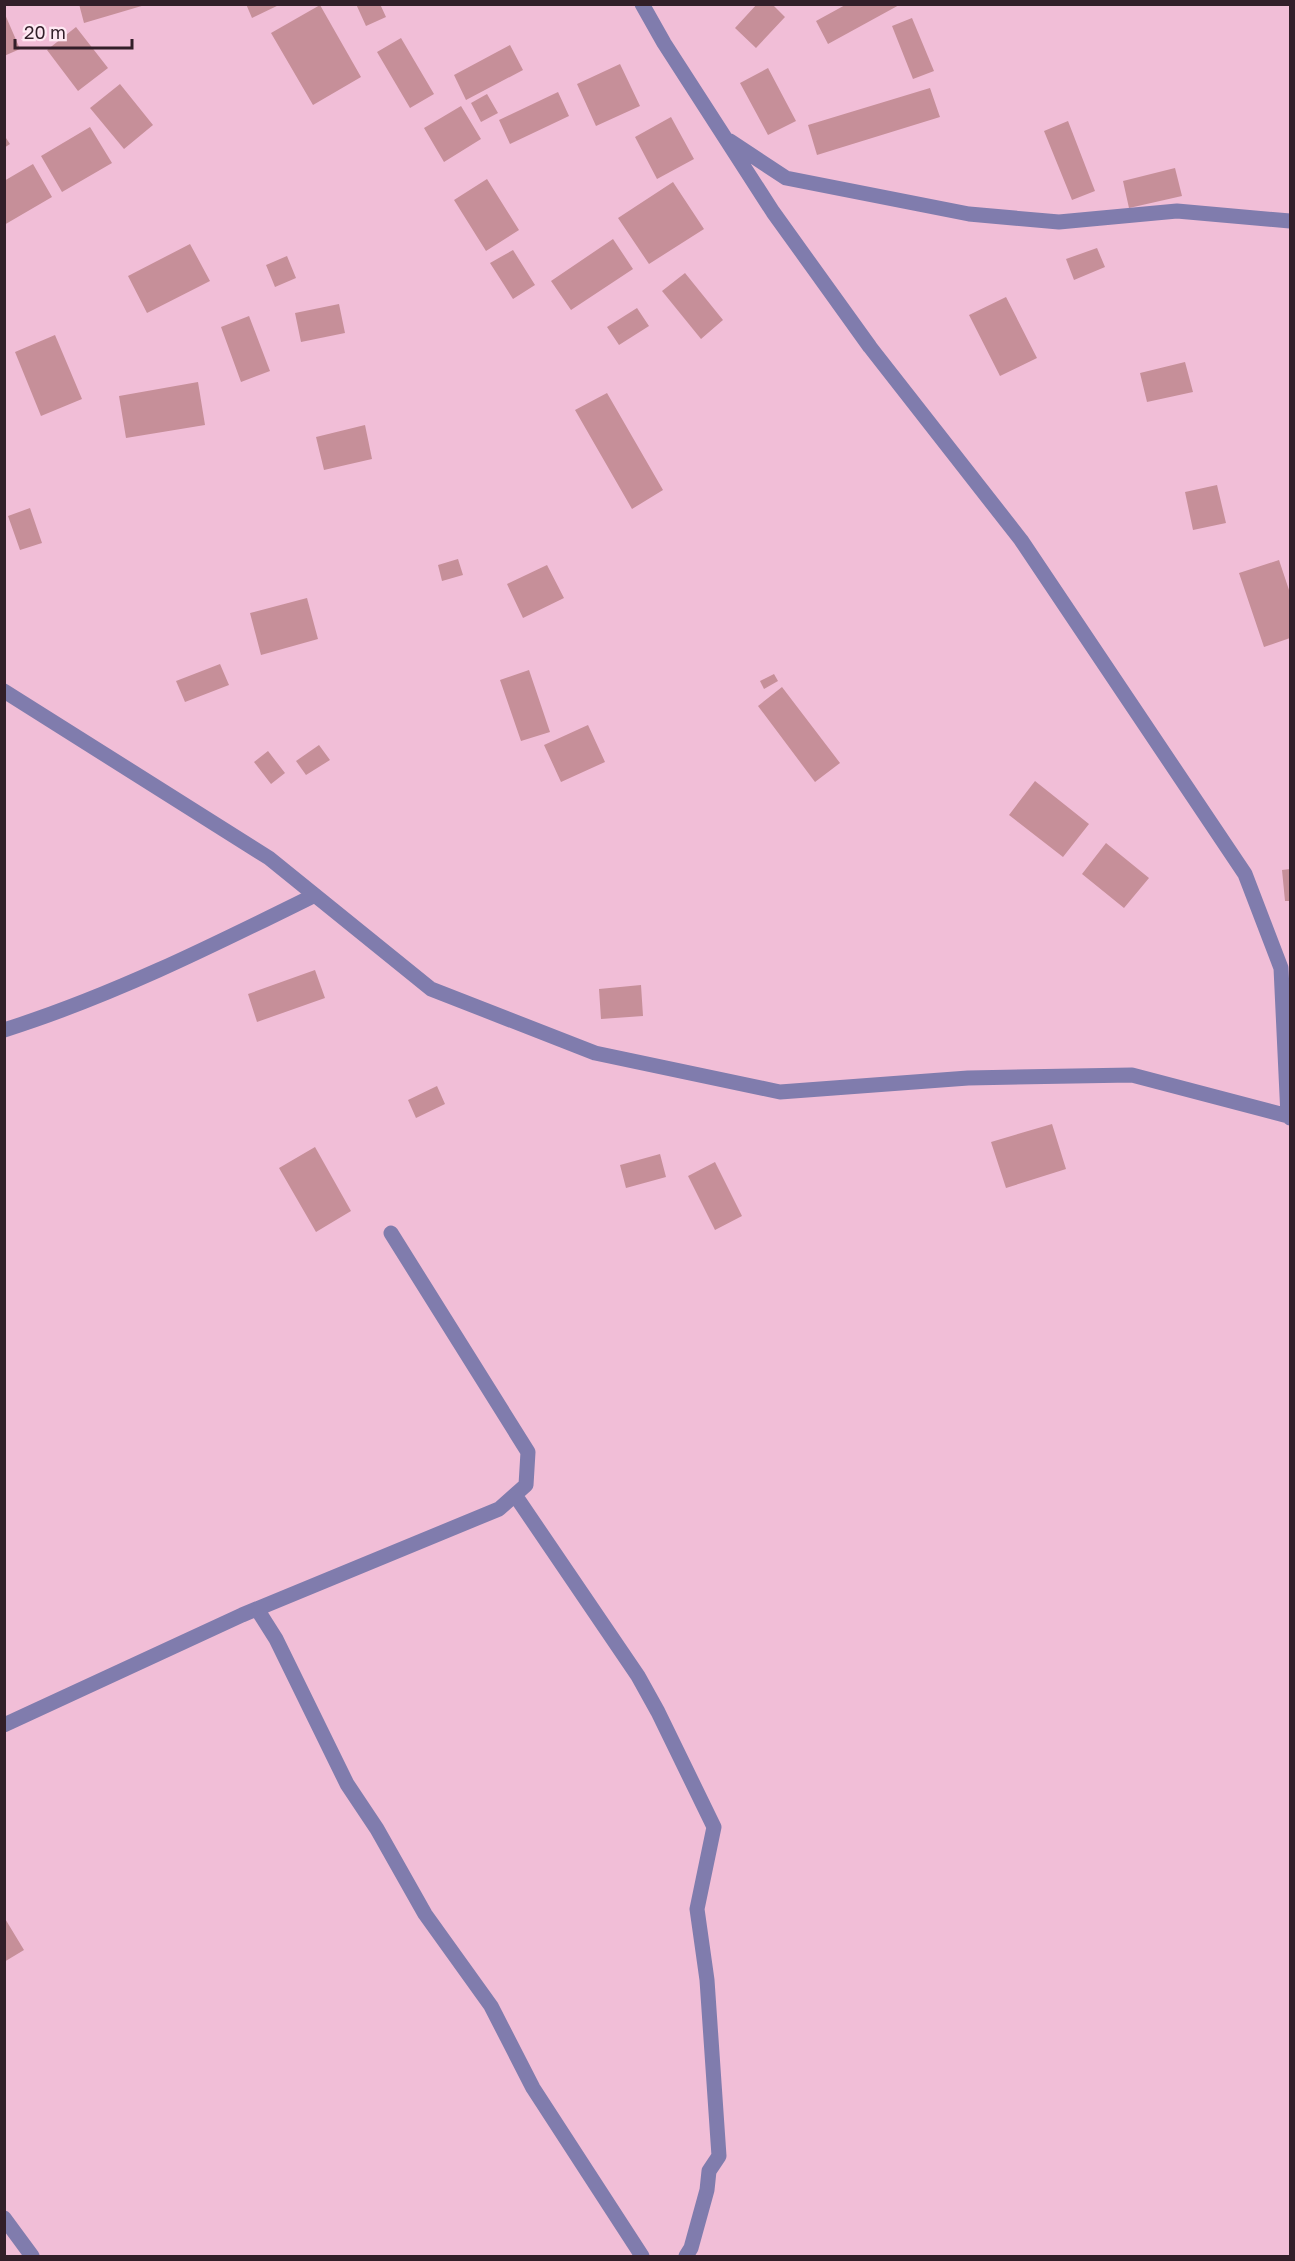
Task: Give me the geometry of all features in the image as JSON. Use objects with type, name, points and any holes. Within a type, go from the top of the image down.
[{"type":"street","points":[[4,691],[269,858],[431,989],[595,1053],[780,1092],[968,1078],[1132,1075],[1289,1117],[1281,968],[1245,874],[1021,540],[870,347],[773,212],[664,43],[642,4]]},
{"type":"street","points":[[725,138],[786,178],[969,214],[1059,222],[1177,211],[1290,221]]},
{"type":"street","points":[[4,1030],[44,1018],[198,953],[315,894]]},
{"type":"street","points":[[4,1725],[257,1609],[499,1509],[526,1485],[528,1452],[391,1233]]},
{"type":"street","points":[[515,1495],[638,1676],[714,1827],[697,1909],[707,1980],[719,2156],[709,2171],[707,2190],[691,2248],[686,2256]]},
{"type":"street","points":[[257,1609],[276,1639],[346,1784],[377,1829],[425,1914],[491,2006],[533,2088],[642,2256]]},
{"type":"street","points":[[4,2218],[32,2256]]},
{"type":"building","points":[[79,4],[145,4],[145,5],[84,23]]},
{"type":"building","points":[[246,4],[281,4],[252,18]]},
{"type":"building","points":[[356,4],[380,4],[386,17],[366,26]]},
{"type":"building","points":[[757,4],[772,4],[785,17],[756,48],[735,28]]},
{"type":"building","points":[[847,4],[901,4],[828,44],[816,21]]},
{"type":"building","points":[[320,5],[361,77],[313,105],[271,33]]},
{"type":"building","points":[[4,12],[20,49],[4,56]]},
{"type":"building","points":[[912,18],[934,71],[913,79],[892,26]]},
{"type":"building","points":[[76,27],[108,68],[78,91],[47,50]]},
{"type":"building","points":[[401,38],[434,94],[410,108],[377,52]]},
{"type":"building","points":[[510,45],[523,70],[466,100],[454,75]]},
{"type":"building","points":[[620,64],[640,106],[596,126],[577,84]]},
{"type":"building","points":[[768,68],[796,121],[768,135],[740,83]]},
{"type":"building","points":[[120,84],[153,125],[124,149],[90,108]]},
{"type":"building","points":[[930,88],[940,117],[817,155],[808,125]]},
{"type":"building","points":[[558,92],[569,116],[510,144],[499,120]]},
{"type":"building","points":[[487,94],[498,113],[481,122],[471,103]]},
{"type":"building","points":[[461,106],[481,139],[444,162],[424,128]]},
{"type":"building","points":[[671,117],[694,159],[657,179],[635,137]]},
{"type":"building","points":[[1068,121],[1095,191],[1072,200],[1044,131]]},
{"type":"building","points":[[90,127],[112,163],[62,192],[41,156]]},
{"type":"building","points":[[4,135],[10,144],[4,148]]},
{"type":"building","points":[[33,164],[52,197],[4,225],[4,181]]},
{"type":"building","points":[[1175,168],[1182,196],[1129,208],[1123,181]]},
{"type":"building","points":[[487,179],[519,230],[486,251],[454,200]]},
{"type":"building","points":[[673,182],[704,229],[649,264],[618,218]]},
{"type":"building","points":[[613,239],[633,269],[571,310],[551,281]]},
{"type":"building","points":[[190,244],[210,281],[147,313],[128,276]]},
{"type":"building","points":[[1097,248],[1105,267],[1074,280],[1066,259]]},
{"type":"building","points":[[513,250],[535,285],[513,299],[490,263]]},
{"type":"building","points":[[287,256],[296,278],[275,287],[266,265]]},
{"type":"building","points":[[685,273],[723,320],[701,339],[662,291]]},
{"type":"building","points":[[1006,297],[1037,358],[1000,376],[969,315]]},
{"type":"building","points":[[339,304],[345,333],[301,342],[295,313]]},
{"type":"building","points":[[637,308],[649,326],[619,345],[607,327]]},
{"type":"building","points":[[249,316],[270,371],[241,382],[221,327]]},
{"type":"building","points":[[55,335],[82,399],[41,416],[15,352]]},
{"type":"building","points":[[1185,362],[1193,392],[1147,402],[1140,373]]},
{"type":"building","points":[[198,382],[205,425],[126,438],[119,396]]},
{"type":"building","points":[[607,393],[663,490],[632,509],[575,410]]},
{"type":"building","points":[[365,425],[372,459],[324,470],[316,437]]},
{"type":"building","points":[[1217,485],[1226,523],[1193,530],[1185,492]]},
{"type":"building","points":[[30,508],[42,543],[20,550],[8,516]]},
{"type":"building","points":[[458,559],[463,575],[442,581],[438,565]]},
{"type":"building","points":[[1279,560],[1290,593],[1290,638],[1264,647],[1239,573]]},
{"type":"building","points":[[547,565],[564,598],[523,618],[507,584]]},
{"type":"building","points":[[307,598],[318,639],[261,655],[250,613]]},
{"type":"building","points":[[220,664],[229,685],[185,702],[176,681]]},
{"type":"building","points":[[529,670],[550,732],[521,741],[500,680]]},
{"type":"building","points":[[774,674],[778,681],[764,689],[760,681]]},
{"type":"building","points":[[782,687],[840,763],[815,782],[758,706]]},
{"type":"building","points":[[588,725],[605,762],[561,782],[544,745]]},
{"type":"building","points":[[319,745],[330,760],[306,775],[296,761]]},
{"type":"building","points":[[268,751],[285,773],[271,784],[254,762]]},
{"type":"building","points":[[1035,781],[1089,824],[1063,857],[1009,815]]},
{"type":"building","points":[[1106,843],[1149,878],[1124,908],[1082,874]]},
{"type":"building","points":[[1290,869],[1290,901],[1285,901],[1282,870]]},
{"type":"building","points":[[315,970],[325,998],[257,1022],[248,994]]},
{"type":"building","points":[[641,985],[643,1016],[601,1019],[599,989]]},
{"type":"building","points":[[437,1086],[445,1104],[416,1118],[408,1100]]},
{"type":"building","points":[[1052,1124],[1066,1169],[1006,1188],[991,1142]]},
{"type":"building","points":[[315,1147],[351,1211],[316,1232],[279,1168]]},
{"type":"building","points":[[660,1154],[666,1177],[626,1188],[620,1165]]},
{"type":"building","points":[[715,1162],[742,1216],[715,1230],[688,1176]]},
{"type":"building","points":[[4,1917],[24,1950],[4,1962]]}]
